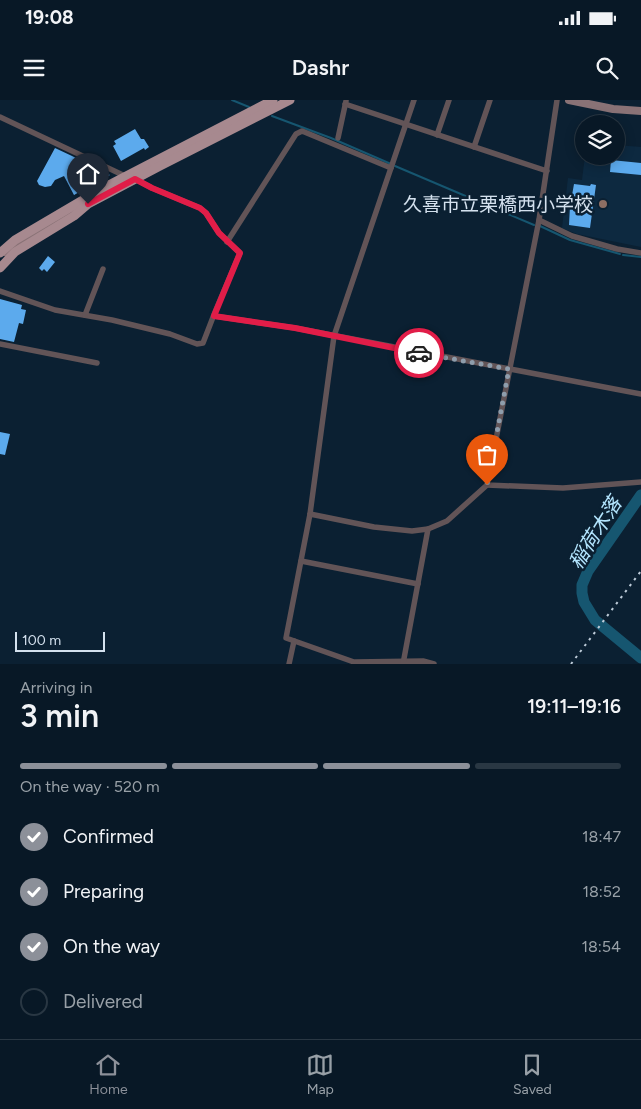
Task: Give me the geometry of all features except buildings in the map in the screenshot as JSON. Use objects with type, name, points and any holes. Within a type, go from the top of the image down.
[{"type":"main road","points":[[0,253],[15,240],[34,228],[125,176],[272,100]]},
{"type":"main road","points":[[0,268],[15,252],[74,216],[88,204],[290,100]]},
{"type":"street","points":[[414,100],[334,336],[310,514],[286,638],[354,662],[403,663],[423,661],[434,664]]},
{"type":"street","points":[[437,134],[449,100]]},
{"type":"street","points":[[474,147],[490,100]]},
{"type":"street","points":[[310,514],[374,527],[412,531],[428,529],[447,521],[487,485],[539,220],[557,100]]},
{"type":"street","points":[[569,100],[613,109],[641,111]]},
{"type":"street","points":[[338,138],[346,102],[546,171]]},
{"type":"street","points":[[0,117],[125,176]]},
{"type":"street","points":[[227,242],[296,134],[302,131],[391,168]]},
{"type":"street","points":[[0,291],[55,310],[170,334],[200,344],[205,342],[240,253],[227,242],[200,208],[135,179]]},
{"type":"street","points":[[0,253],[88,204]]},
{"type":"street","points":[[539,220],[572,236],[617,249],[641,253]]},
{"type":"street","points":[[84,315],[104,269]]},
{"type":"street","points":[[214,316],[295,328],[641,394]]},
{"type":"street","points":[[0,344],[97,363]]},
{"type":"street","points":[[487,485],[563,488],[641,482]]},
{"type":"street","points":[[403,663],[428,529]]},
{"type":"street","points":[[301,561],[418,584]]},
{"type":"street","points":[[289,664],[294,641]]},
{"type":"shaded area","name":"久喜市立栗橋西小学校","points":[[625,146],[641,147],[641,247],[577,234],[562,228],[568,178],[582,180],[584,165],[625,165]]},
{"type":"waterway","points":[[232,100],[249,107]]},
{"type":"waterway","points":[[272,116],[331,138],[391,164]]},
{"type":"waterway","points":[[395,166],[534,225]]},
{"type":"waterway","points":[[540,226],[570,240],[620,254]]},
{"type":"waterway","points":[[623,255],[641,257]]},
{"type":"waterway","name":"稲荷木落","points":[[641,495],[588,571],[582,585],[584,602],[595,620],[641,658]]},
{"type":"railway","points":[[571,664],[641,571]]},
{"type":"way so far","points":[[419,353],[509,369],[487,485]]},
{"type":"place","name":"久喜市立栗橋西小学校","points":[[603,204]]},
{"type":"route","points":[[88,204],[135,179],[200,208],[206,213],[219,233],[240,253],[214,316],[295,328],[419,353]]}]
